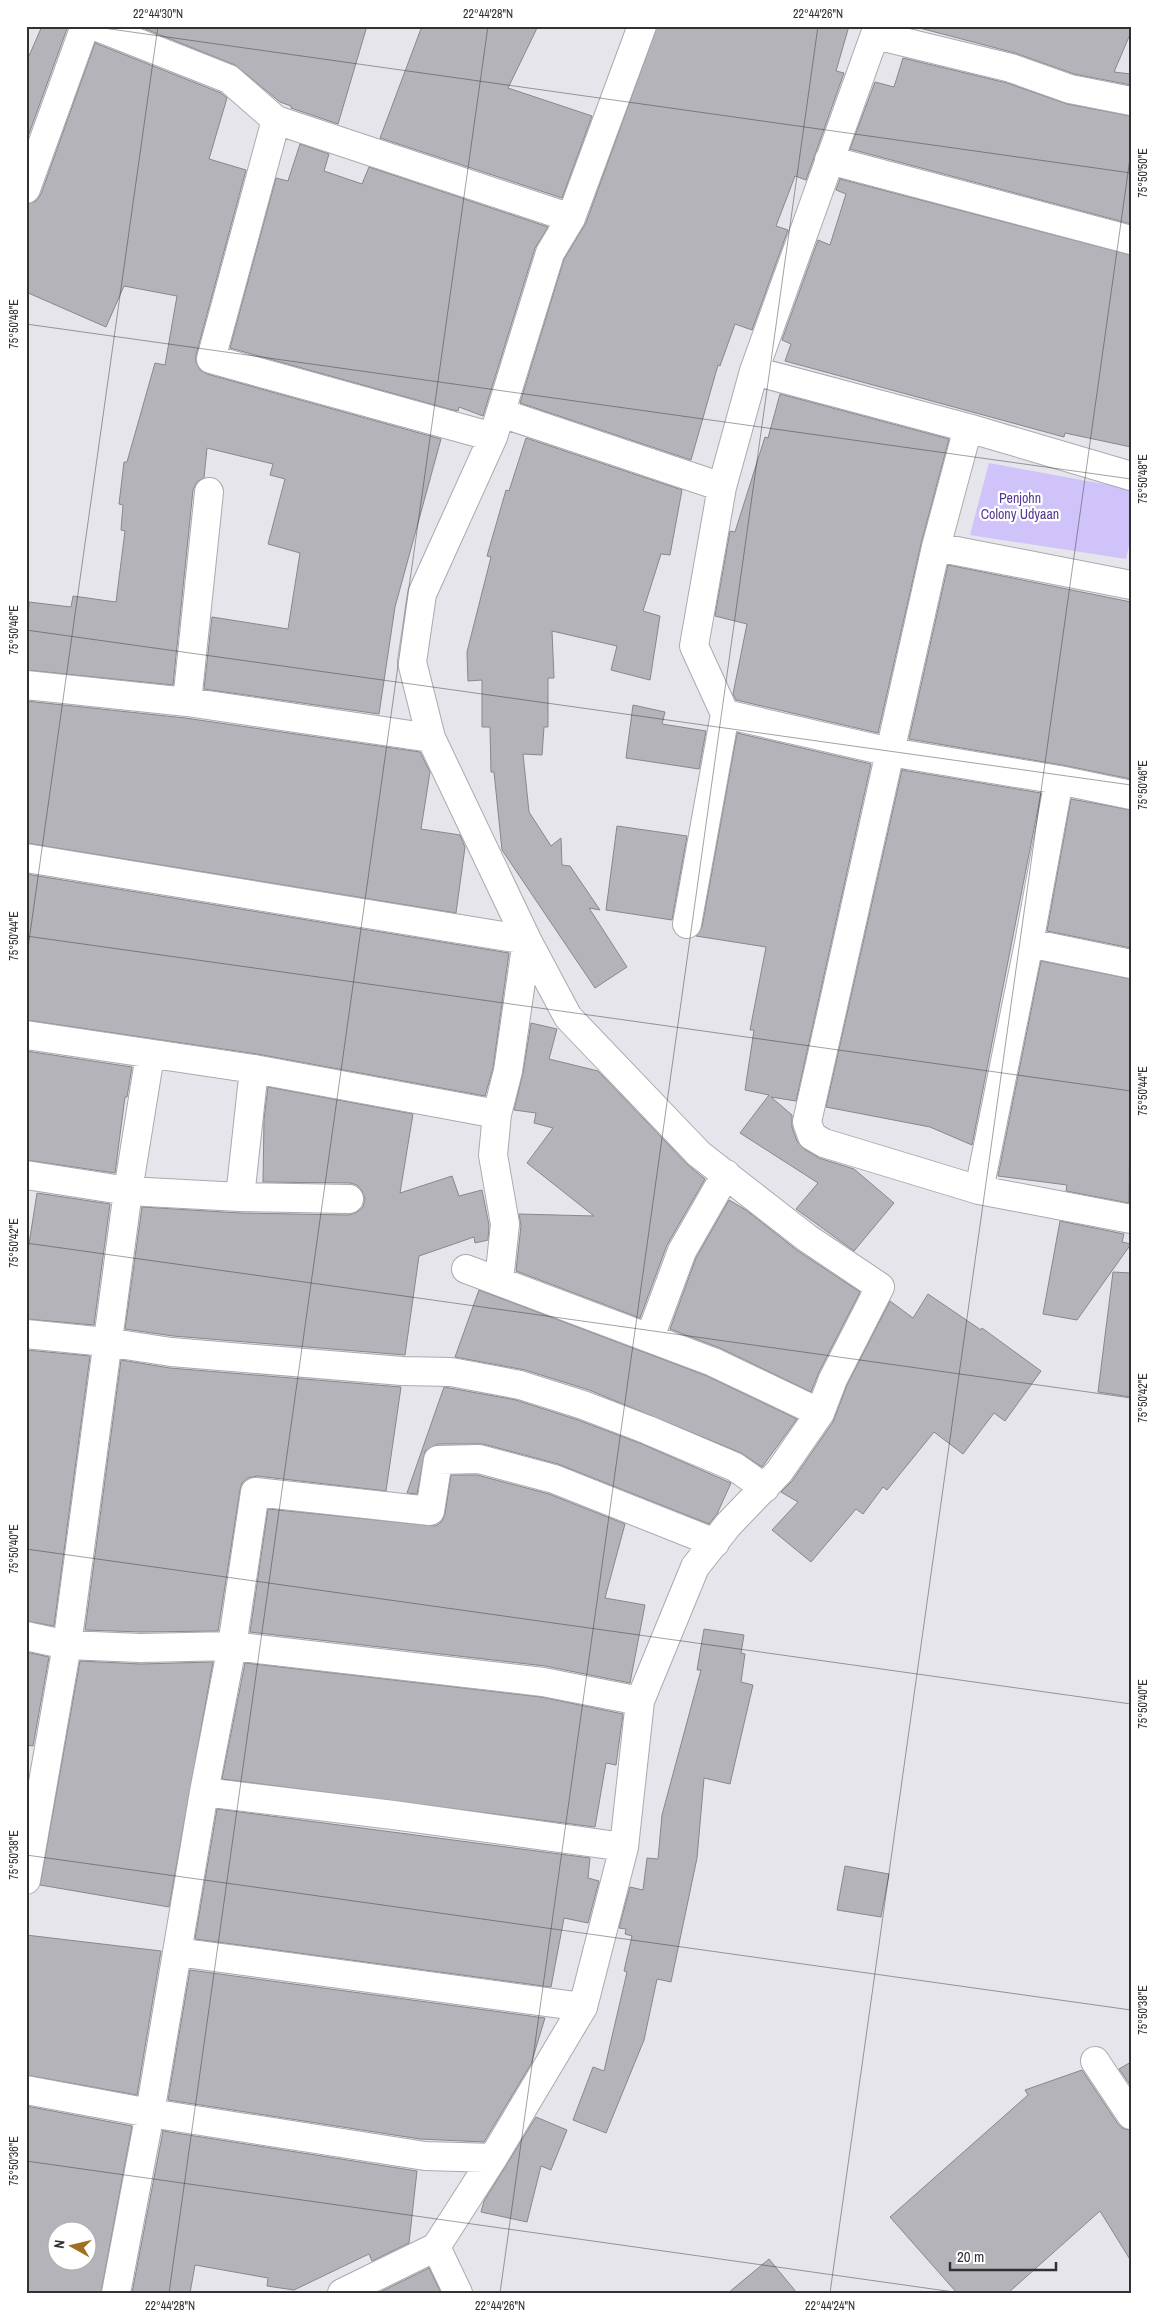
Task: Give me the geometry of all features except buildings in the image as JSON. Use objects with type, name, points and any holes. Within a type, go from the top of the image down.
[{"type":"street","points":[[26,188],[85,26]]},
{"type":"street","points":[[95,26],[228,79],[276,120],[571,218]]},
{"type":"street","points":[[342,2293],[436,2247],[493,2158],[583,2007],[624,1847],[640,1701],[694,1567],[728,1525],[765,1488],[820,1413],[833,1379],[880,1287],[807,1238],[699,1154],[568,1017],[526,940],[431,738],[412,662],[422,594],[497,425],[550,253],[571,218],[642,26]]},
{"type":"street","points":[[687,924],[725,714],[694,646],[722,487],[754,371],[876,31],[1011,68],[1070,89],[1131,101]]},
{"type":"street","points":[[276,120],[211,360],[497,425],[722,487]]},
{"type":"street","points":[[829,160],[1131,240]]},
{"type":"street","points":[[754,371],[968,428],[1131,476]]},
{"type":"street","points":[[968,428],[936,547],[807,1122],[812,1136],[824,1143],[979,1190],[1131,1220]]},
{"type":"street","points":[[187,702],[209,492]]},
{"type":"street","points":[[936,547],[1131,585]]},
{"type":"street","points":[[26,685],[187,702],[431,738]]},
{"type":"street","points":[[725,714],[890,752],[1059,780],[1131,795]]},
{"type":"street","points":[[979,1190],[1029,943],[1059,780]]},
{"type":"street","points":[[26,858],[526,940]]},
{"type":"street","points":[[500,1281],[505,1224],[493,1155],[497,1114],[508,1071],[526,940]]},
{"type":"street","points":[[1029,943],[1131,964]]},
{"type":"street","points":[[26,1035],[254,1070],[497,1114]]},
{"type":"street","points":[[26,1880],[67,1645],[106,1342],[150,1055]]},
{"type":"street","points":[[240,1196],[254,1070]]},
{"type":"street","points":[[650,1337],[682,1251],[726,1174]]},
{"type":"street","points":[[26,1175],[128,1191],[349,1199]]},
{"type":"street","points":[[466,1268],[713,1362],[820,1413]]},
{"type":"street","points":[[26,1334],[106,1342],[172,1352],[402,1372],[451,1372],[520,1385],[582,1404],[674,1441],[735,1467],[765,1488]]},
{"type":"street","points":[[116,2293],[150,2113],[204,1792],[232,1646],[255,1492],[430,1511],[438,1460],[479,1459],[554,1479],[715,1543]]},
{"type":"street","points":[[26,1636],[67,1645],[141,1648],[232,1646],[544,1682],[640,1701]]},
{"type":"street","points":[[204,1792],[403,1816],[624,1847]]},
{"type":"street","points":[[177,1952],[583,2007]]},
{"type":"street","points":[[1095,2062],[1131,2115]]},
{"type":"street","points":[[26,2090],[150,2113],[425,2156],[493,2158]]},
{"type":"street","points":[[436,2247],[458,2293]]},
{"type":"green space","name":"Penjohn Colony Udyaan","points":[[989,463],[1131,489],[1131,537],[1126,559],[970,535]]}]
